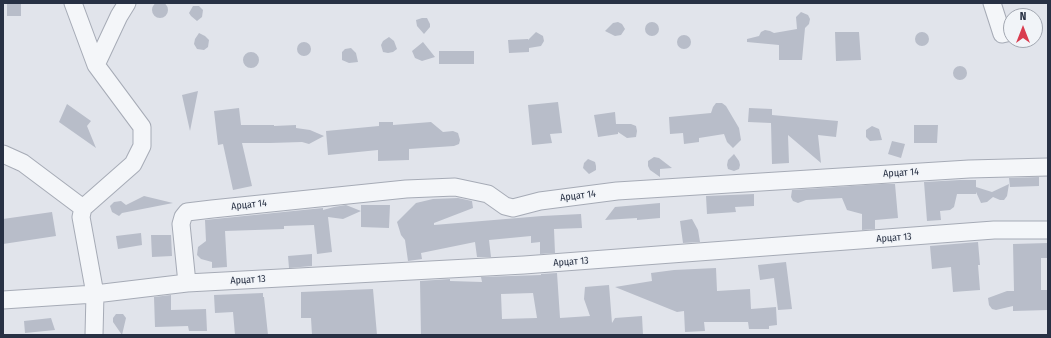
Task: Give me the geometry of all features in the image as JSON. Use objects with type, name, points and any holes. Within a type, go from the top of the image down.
[{"type":"street","points":[[73,3],[96,65],[142,127],[142,146],[133,164],[83,208],[81,217],[95,294],[94,335]]},
{"type":"street","points":[[96,65],[119,16],[127,3]]},
{"type":"street","points":[[992,3],[1003,34]]},
{"type":"street","points":[[3,154],[23,163],[83,208]]},
{"type":"street","name":"Арцат 14","points":[[187,283],[181,224],[183,217],[188,212],[406,189],[455,187],[488,194],[505,206],[513,208],[540,201],[625,191],[961,169],[1048,167]]},
{"type":"street","name":"Арцат 13","points":[[3,300],[95,294],[187,283],[524,265],[994,230],[1048,230]]},
{"type":"building","points":[[160,2],[167,7],[168,10],[163,17],[160,18],[153,13],[152,10],[157,3]]},
{"type":"building","points":[[7,3],[21,3],[21,16],[7,16]]},
{"type":"building","points":[[193,6],[199,6],[203,10],[202,17],[197,21],[189,13]]},
{"type":"building","points":[[801,12],[808,15],[810,19],[809,24],[805,28],[802,60],[779,60],[779,45],[747,42],[747,39],[759,36],[761,32],[765,30],[774,33],[797,29],[796,17]]},
{"type":"building","points":[[427,18],[430,24],[430,27],[424,34],[417,26],[416,20]]},
{"type":"building","points":[[618,22],[622,24],[625,29],[621,35],[615,36],[605,31],[613,23]]},
{"type":"building","points":[[649,22],[655,22],[659,26],[659,32],[655,36],[649,36],[645,32],[645,26]]},
{"type":"building","points":[[536,32],[543,36],[544,41],[541,46],[529,48],[529,52],[509,53],[508,40],[528,40]]},
{"type":"building","points":[[835,32],[859,32],[861,60],[836,61]]},
{"type":"building","points":[[919,32],[925,32],[929,36],[929,42],[925,46],[919,46],[915,42],[915,36]]},
{"type":"building","points":[[199,33],[209,40],[208,47],[204,50],[197,49],[194,44]]},
{"type":"building","points":[[681,35],[687,35],[691,39],[691,45],[687,49],[681,49],[677,45],[677,39]]},
{"type":"building","points":[[389,37],[394,41],[397,49],[393,52],[383,52],[381,45],[383,41]]},
{"type":"building","points":[[301,42],[307,42],[311,46],[311,52],[307,56],[301,56],[297,52],[297,46]]},
{"type":"building","points":[[423,42],[435,57],[422,61],[415,58],[412,51]]},
{"type":"building","points":[[351,48],[356,53],[358,62],[349,63],[342,60],[342,52],[345,49]]},
{"type":"building","points":[[439,51],[474,51],[474,64],[439,64]]},
{"type":"building","points":[[251,52],[258,57],[259,60],[254,67],[251,68],[244,63],[243,60],[248,53]]},
{"type":"building","points":[[957,66],[963,66],[967,70],[967,76],[963,80],[957,80],[953,76],[953,70]]},
{"type":"building","points":[[198,91],[190,131],[182,95]]},
{"type":"building","points":[[558,102],[562,133],[550,134],[552,143],[532,145],[528,105]]},
{"type":"building","points":[[716,103],[722,103],[726,106],[739,128],[741,140],[733,148],[727,142],[724,134],[699,138],[699,142],[684,144],[683,133],[670,134],[669,117],[711,113]]},
{"type":"building","points":[[67,104],[91,121],[87,126],[96,148],[59,122]]},
{"type":"building","points":[[239,108],[241,125],[296,125],[296,128],[310,130],[324,136],[309,144],[302,142],[242,143],[252,186],[233,190],[223,144],[218,145],[214,111]]},
{"type":"building","points":[[749,108],[772,109],[772,115],[838,121],[836,137],[818,135],[821,163],[788,135],[789,163],[772,164],[771,123],[748,122]]},
{"type":"building","points":[[615,112],[616,124],[631,124],[636,126],[636,137],[627,138],[618,132],[618,134],[598,137],[594,115]]},
{"type":"building","points":[[379,122],[393,122],[393,125],[431,122],[443,132],[453,131],[458,133],[460,140],[459,144],[454,146],[409,149],[409,160],[378,161],[378,150],[328,155],[326,131],[379,126]]},
{"type":"building","points":[[914,125],[938,125],[937,143],[914,143]]},
{"type":"building","points":[[872,126],[879,129],[882,140],[870,141],[866,137],[866,130]]},
{"type":"building","points":[[892,141],[905,144],[901,158],[888,154]]},
{"type":"building","points":[[734,154],[740,165],[739,169],[734,171],[728,169],[727,165],[728,160]]},
{"type":"building","points":[[654,157],[659,158],[672,168],[660,169],[660,177],[650,170],[648,166],[648,161]]},
{"type":"building","points":[[588,159],[595,162],[596,166],[596,170],[589,174],[583,168],[584,163]]},
{"type":"building","points":[[1039,177],[1039,186],[1010,187],[1009,178]]},
{"type":"building","points":[[976,180],[976,187],[992,192],[1009,184],[1007,196],[1004,200],[993,197],[987,202],[981,203],[976,192],[976,194],[957,194],[954,207],[950,210],[940,211],[941,220],[927,221],[924,182]]},
{"type":"building","points":[[895,184],[898,218],[875,220],[875,229],[862,230],[862,214],[847,210],[842,198],[806,200],[798,203],[793,201],[791,197],[792,190]]},
{"type":"building","points":[[754,194],[754,206],[735,207],[736,212],[707,214],[706,196]]},
{"type":"building","points":[[144,196],[173,203],[122,213],[119,216],[112,212],[110,206],[114,202],[121,201],[126,205]]},
{"type":"building","points":[[458,198],[472,201],[473,208],[434,223],[434,225],[581,214],[582,228],[554,229],[555,253],[540,254],[540,242],[531,243],[531,236],[489,240],[491,257],[477,257],[475,242],[421,253],[422,259],[408,261],[405,240],[401,235],[397,222],[416,203],[433,199]]},
{"type":"building","points":[[660,203],[660,218],[605,220],[615,207]]},
{"type":"building","points":[[346,205],[361,211],[343,219],[328,217],[332,252],[317,254],[314,225],[284,226],[284,229],[225,231],[227,267],[212,268],[212,262],[201,259],[197,255],[198,247],[206,241],[205,220],[323,208],[323,210]]},
{"type":"building","points":[[361,205],[390,205],[389,228],[361,227]]},
{"type":"building","points":[[52,212],[56,236],[3,244],[3,219]]},
{"type":"building","points":[[692,219],[698,230],[700,242],[683,243],[680,221]]},
{"type":"building","points":[[141,233],[142,245],[118,249],[116,236]]},
{"type":"building","points":[[151,235],[171,235],[172,256],[152,257]]},
{"type":"building","points":[[978,242],[980,290],[953,292],[951,267],[932,269],[930,246]]},
{"type":"building","points":[[1048,243],[1048,258],[1041,258],[1041,290],[1048,290],[1048,310],[1013,311],[1013,306],[996,310],[992,309],[989,305],[988,298],[1007,291],[1014,291],[1013,244]]},
{"type":"building","points":[[312,254],[312,266],[289,268],[288,256]]},
{"type":"building","points":[[786,262],[792,309],[778,310],[774,278],[760,280],[758,265]]},
{"type":"building","points":[[716,268],[717,291],[750,289],[751,309],[776,307],[777,325],[769,326],[769,329],[749,329],[748,322],[704,322],[705,331],[685,332],[684,311],[677,312],[615,287],[652,281],[651,273],[674,270]]},
{"type":"building","points":[[557,273],[560,318],[590,316],[584,299],[585,287],[609,285],[612,323],[615,318],[642,316],[643,335],[421,335],[420,281],[450,279],[450,281],[482,282],[481,277]],"holes":[[[533,293],[537,318],[502,319],[501,294]]]},
{"type":"building","points":[[373,289],[377,335],[312,335],[311,318],[301,318],[301,292]]},
{"type":"building","points":[[263,293],[268,335],[235,335],[233,312],[215,313],[214,295]]},
{"type":"building","points":[[171,295],[171,310],[206,309],[207,331],[189,331],[188,326],[155,327],[154,297]]},
{"type":"building","points":[[116,314],[123,314],[126,318],[122,335],[113,322],[113,318]]},
{"type":"building","points":[[51,318],[55,330],[25,333],[24,321]]}]
